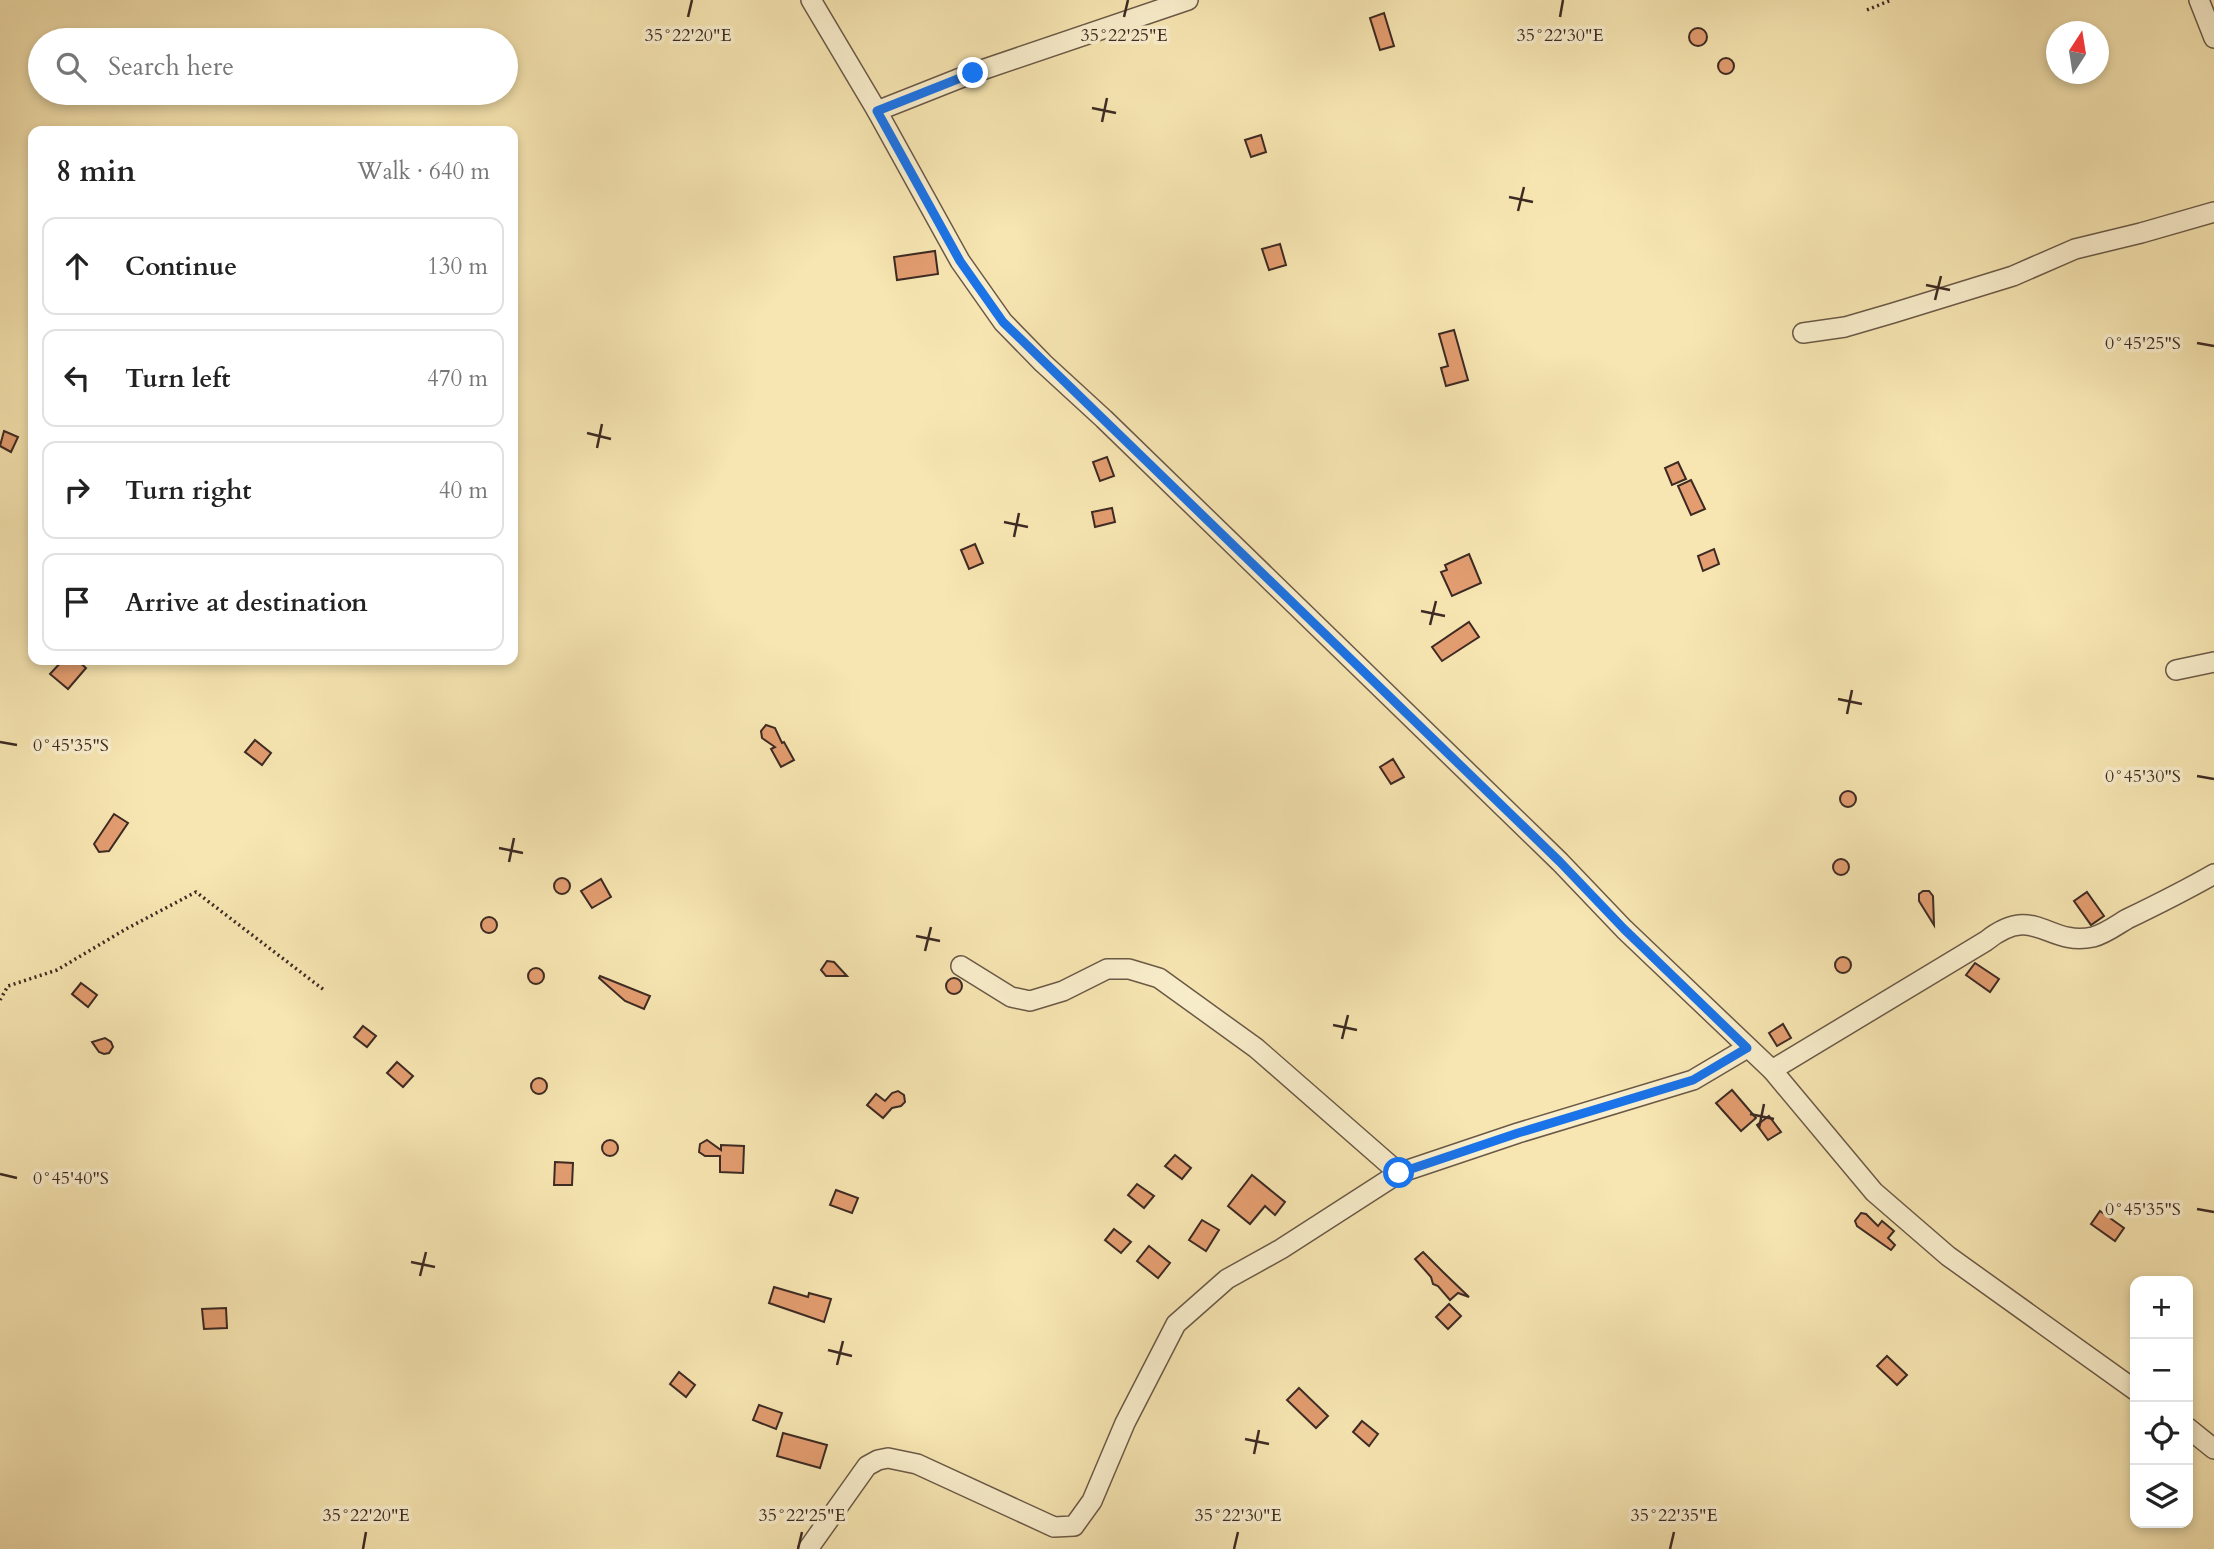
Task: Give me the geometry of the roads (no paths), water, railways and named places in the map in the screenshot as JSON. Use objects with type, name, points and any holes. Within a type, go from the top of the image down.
[{"type":"street","points":[[811,0],[877,111],[960,261],[1003,322],[1020,341],[1104,419],[1560,862],[1624,929],[1772,1070],[1874,1192],[1948,1256],[2130,1386]]},
{"type":"street","points":[[877,111],[973,73],[1188,0]]},
{"type":"street","points":[[2199,0],[2214,38]]},
{"type":"street","points":[[1802,333],[1845,327],[1894,313],[2013,276],[2075,249],[2214,212]]},
{"type":"street","points":[[2176,670],[2214,662]]},
{"type":"street","points":[[1772,1070],[1976,947],[1999,930],[2024,923],[2063,936],[2094,937],[2214,874]]},
{"type":"street","points":[[961,966],[1011,997],[1030,1001],[1063,991],[1107,969],[1129,969],[1159,978],[1256,1048],[1399,1173]]},
{"type":"street","points":[[808,1549],[867,1466],[888,1458],[917,1464],[1054,1527],[1074,1526],[1092,1501],[1125,1423],[1175,1324],[1227,1279],[1280,1249],[1399,1173],[1518,1133],[1693,1080],[1747,1048]]},
{"type":"street","points":[[2193,1432],[2214,1449]]}]
